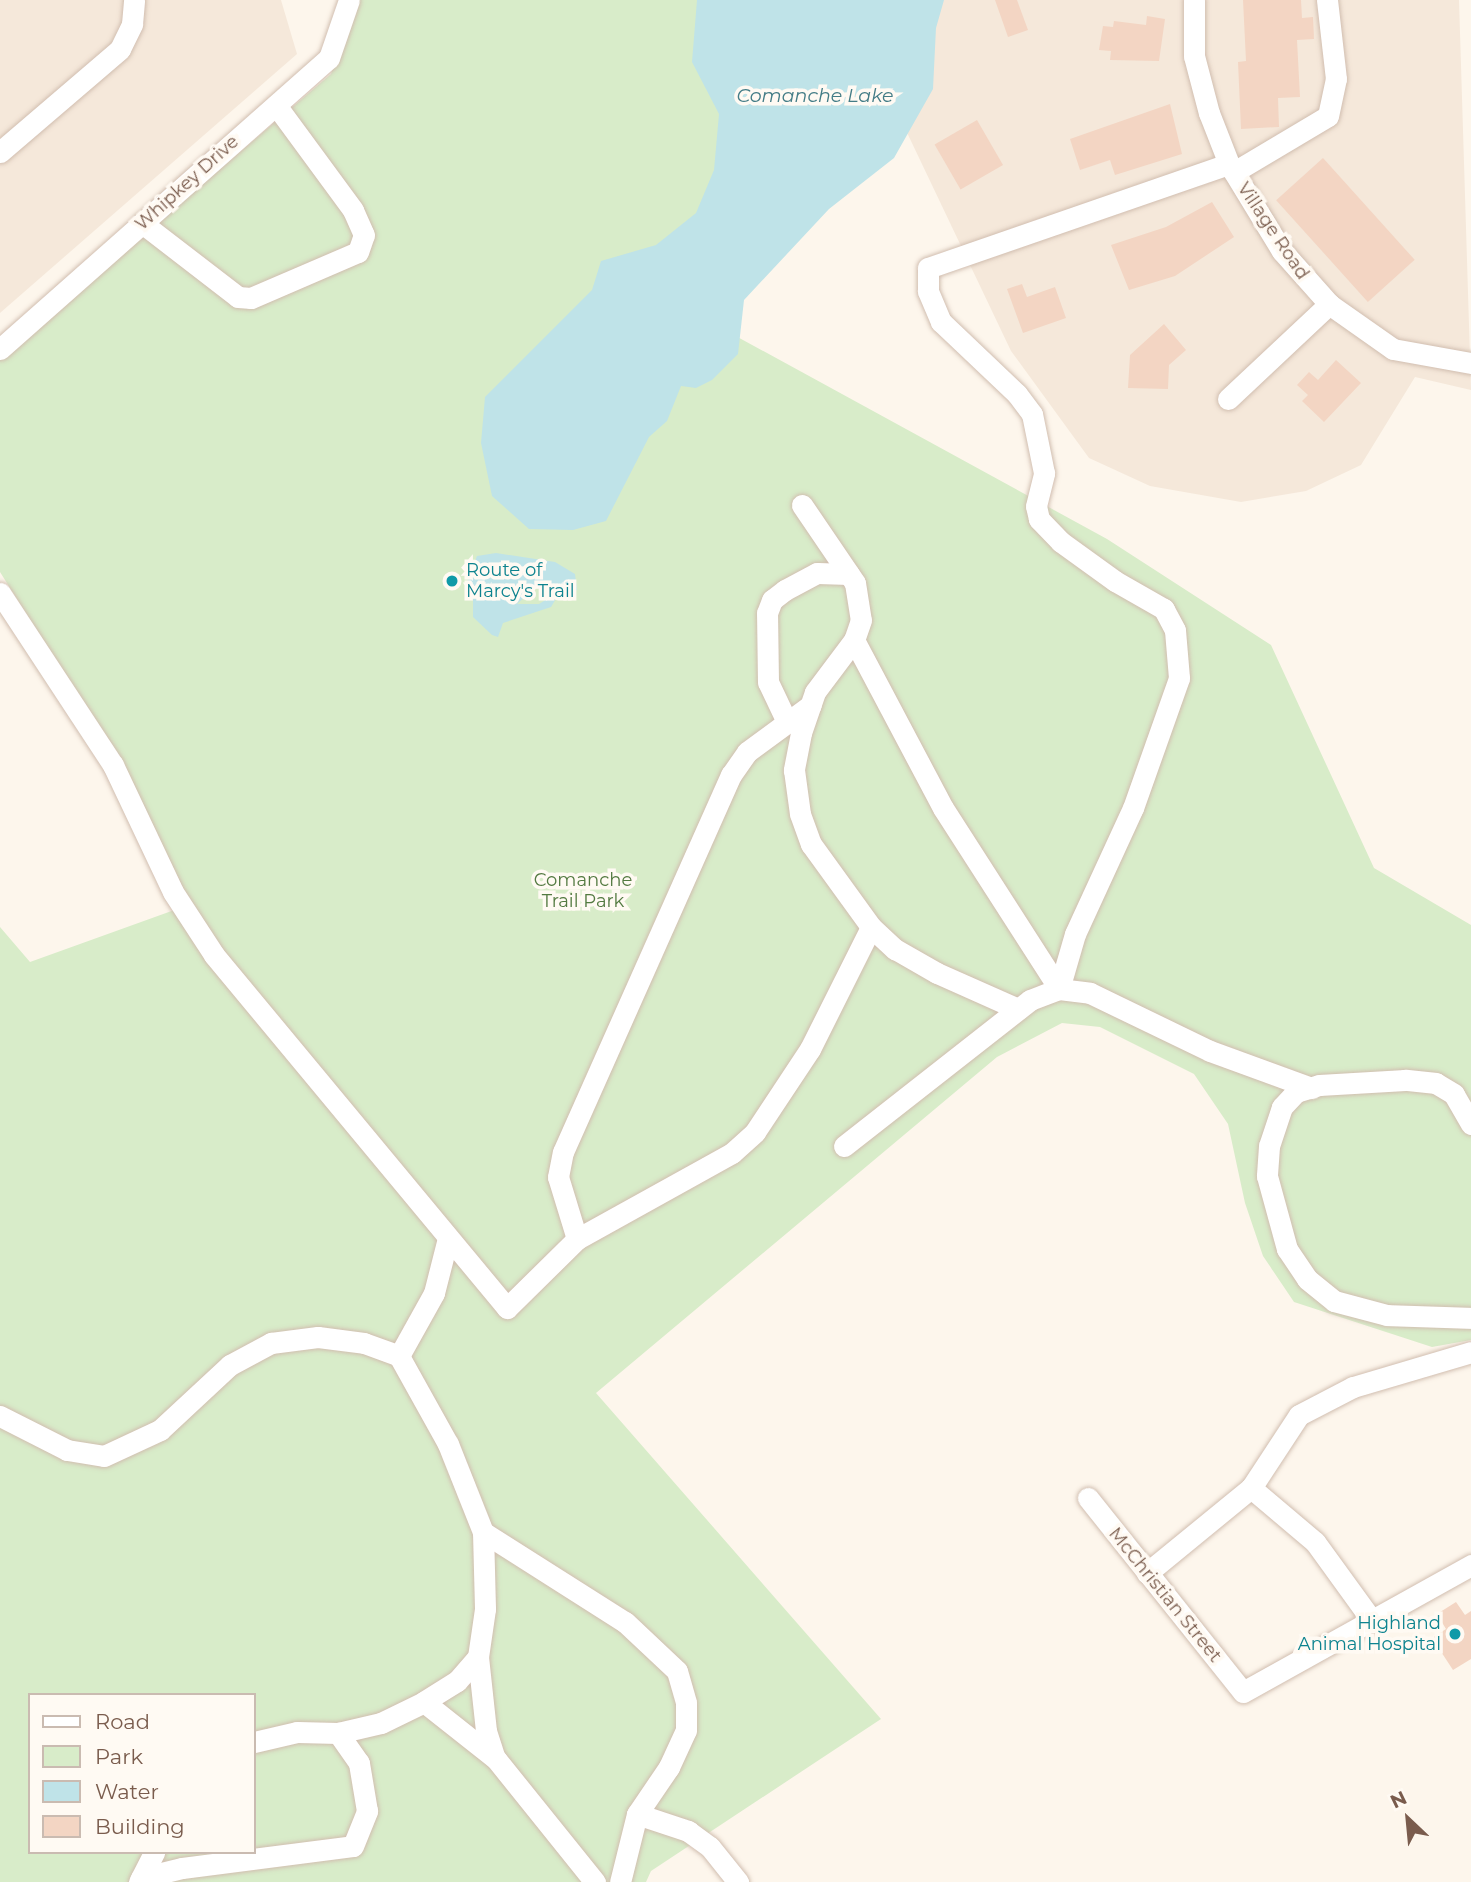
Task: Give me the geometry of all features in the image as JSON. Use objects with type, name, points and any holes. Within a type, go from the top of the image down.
[{"type":"street","points":[[0,152],[120,49],[132,23],[134,0]]},
{"type":"street","name":"Whipkey Drive","points":[[0,349],[329,58],[349,0]]},
{"type":"street","name":"Village Road","points":[[1194,0],[1194,56],[1209,113],[1232,168],[1282,251],[1329,304],[1393,349],[1471,363]]},
{"type":"street","points":[[1059,989],[1074,934],[1133,807],[1179,678],[1175,630],[1164,609],[1115,581],[1061,542],[1039,519],[1036,506],[1044,473],[1032,414],[1017,394],[941,322],[928,291],[928,268],[939,261],[1232,168],[1328,116],[1336,79],[1327,0]]},
{"type":"street","points":[[142,223],[238,297],[251,298],[358,252],[364,235],[353,210],[276,105]]},
{"type":"street","points":[[1228,399],[1329,304]]},
{"type":"street","points":[[802,505],[849,574],[861,602],[854,640],[815,692],[794,770],[800,814],[811,844],[871,927],[895,949],[937,973],[1018,1009]]},
{"type":"street","points":[[787,722],[768,682],[767,613],[779,595],[817,573],[849,574]]},
{"type":"street","points":[[0,593],[113,765],[173,892],[214,955],[447,1242],[466,1255],[506,1308],[577,1239],[732,1153],[755,1132],[810,1049],[871,927]]},
{"type":"street","points":[[854,640],[943,808],[1059,989]]},
{"type":"street","points":[[577,1239],[558,1177],[564,1152],[731,775],[747,752],[811,705]]},
{"type":"street","points":[[845,1146],[1018,1009],[1059,989],[1090,993],[1210,1051],[1311,1087]]},
{"type":"street","points":[[1471,1124],[1454,1094],[1436,1083],[1405,1080],[1311,1087],[1296,1092],[1282,1107],[1269,1146],[1267,1176],[1287,1249],[1307,1279],[1334,1301],[1387,1315],[1471,1318]]},
{"type":"street","points":[[399,1356],[434,1293],[447,1242]]},
{"type":"street","points":[[0,1416],[66,1450],[104,1456],[160,1430],[230,1365],[271,1343],[317,1337],[364,1343],[399,1356],[448,1444],[483,1532],[485,1609],[478,1657],[486,1731],[496,1759]]},
{"type":"street","points":[[1147,1573],[1251,1488],[1299,1415],[1353,1387],[1471,1352]]},
{"type":"street","points":[[1251,1488],[1315,1542],[1373,1622],[1471,1565]]},
{"type":"street","name":"McChristian Street","points":[[1088,1498],[1243,1692],[1373,1622]]},
{"type":"street","points":[[483,1532],[625,1622],[677,1671],[686,1703],[686,1730],[669,1767],[637,1814],[620,1882]]},
{"type":"street","points":[[256,1741],[297,1731],[338,1733],[381,1723],[424,1702],[457,1681],[478,1657]]},
{"type":"street","points":[[424,1702],[496,1759],[595,1882]]},
{"type":"street","points":[[140,1880],[182,1867],[353,1846],[368,1811],[359,1763],[338,1733]]},
{"type":"street","points":[[637,1814],[688,1832],[710,1847],[738,1882]]},
{"type":"street","points":[[140,1880],[152,1854]]},
{"type":"shaded area","points":[[0,0],[281,0],[297,54],[0,313]]},
{"type":"shaded area","points":[[932,0],[1459,0],[1471,390],[1415,377],[1361,465],[1306,491],[1241,502],[1150,486],[1089,458],[1011,351],[901,120]]},
{"type":"green space","name":"Comanche Trail Park","points":[[358,0],[732,0],[748,151],[701,317],[1107,539],[1271,645],[1374,868],[1471,925],[1471,1340],[1432,1347],[1294,1302],[1263,1256],[1245,1203],[1228,1124],[1194,1074],[1100,1027],[1062,1023],[997,1057],[596,1393],[881,1719],[651,1871],[646,1882],[0,1882],[0,927],[30,962],[191,904],[126,772],[0,572],[0,358],[331,74]]},
{"type":"water","name":"Comanche Lake","points":[[697,0],[944,0],[936,28],[933,89],[894,158],[829,209],[744,300],[738,354],[712,380],[696,388],[681,386],[667,421],[649,437],[606,521],[573,530],[529,529],[492,496],[481,443],[485,397],[592,290],[601,261],[656,245],[696,213],[714,170],[719,114],[692,62]]},
{"type":"water","points":[[496,553],[555,562],[575,574],[577,590],[560,592],[551,607],[503,623],[498,637],[492,635],[473,617],[473,590],[467,582],[477,556]],"holes":[[[536,587],[550,588],[555,594],[539,604],[517,604]]]},
{"type":"building","points":[[995,0],[1017,0],[1028,30],[1008,37]]},
{"type":"building","points":[[1243,0],[1301,0],[1302,18],[1313,17],[1314,39],[1297,40],[1300,97],[1278,98],[1279,127],[1241,129],[1238,62],[1246,61]]},
{"type":"building","points":[[1147,16],[1165,19],[1159,61],[1110,60],[1111,51],[1099,50],[1103,26],[1113,27],[1114,21],[1146,25]]},
{"type":"building","points":[[1170,104],[1182,154],[1115,175],[1110,160],[1080,170],[1070,139]]},
{"type":"building","points":[[977,120],[1003,165],[961,190],[935,144]]},
{"type":"building","points":[[1323,158],[1415,260],[1368,302],[1276,200]]},
{"type":"building","points":[[1212,202],[1234,237],[1175,276],[1129,290],[1111,245],[1166,227]]},
{"type":"building","points":[[1022,284],[1027,297],[1055,287],[1066,318],[1023,333],[1007,289]]},
{"type":"building","points":[[1164,324],[1186,350],[1169,365],[1168,389],[1128,388],[1130,355]]},
{"type":"building","points":[[1336,360],[1361,383],[1324,422],[1302,401],[1308,395],[1297,385],[1309,372],[1318,380]]},
{"type":"building","name":"Highland Animal Hospital","points":[[1456,1602],[1465,1615],[1471,1611],[1471,1659],[1453,1670],[1432,1638],[1446,1629],[1437,1614]]},
{"type":"place","name":"Route of Marcy's Trail","points":[[452,581]]},
{"type":"place","name":"Highland Animal Hospital","points":[[1455,1634]]}]
